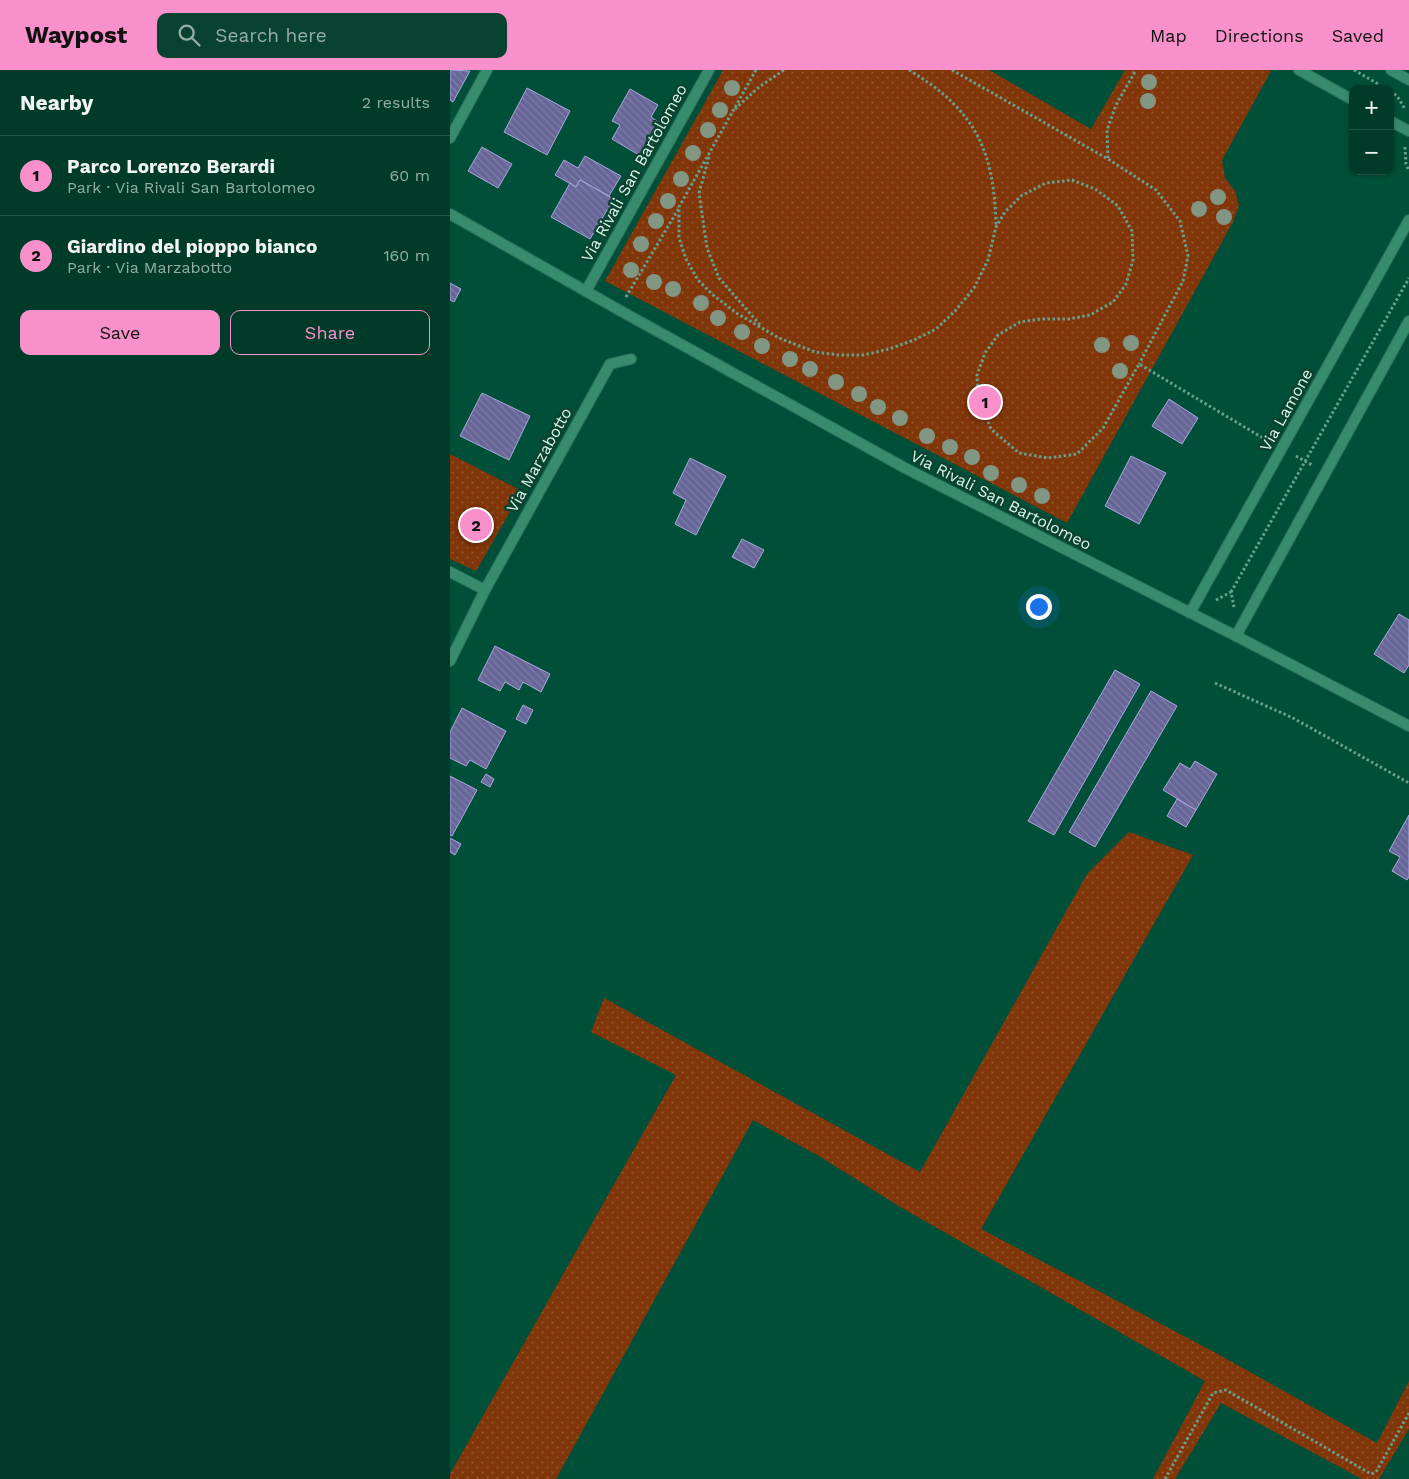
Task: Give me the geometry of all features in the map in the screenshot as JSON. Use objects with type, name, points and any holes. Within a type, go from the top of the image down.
[{"type":"street","points":[[450,138],[487,70]]},
{"type":"street","name":"Via Rivali San Bartolomeo","points":[[586,291],[709,70]]},
{"type":"street","points":[[1299,70],[1349,98]]},
{"type":"street","points":[[1391,70],[1409,80]]},
{"type":"street","points":[[1394,123],[1409,131]]},
{"type":"street","name":"Via Rivali San Bartolomeo","points":[[450,214],[905,468],[1409,726]]},
{"type":"street","name":"Via Lamone","points":[[1190,613],[1409,220]]},
{"type":"street","points":[[1236,636],[1409,321]]},
{"type":"street","name":"Via Marzabotto","points":[[450,660],[485,590],[610,364],[631,359]]},
{"type":"street","points":[[450,572],[485,590]]},
{"type":"path","points":[[619,310],[756,70]]},
{"type":"path","points":[[732,112],[759,87],[784,70]]},
{"type":"path","points":[[909,70],[952,100],[968,120],[980,140],[988,158],[993,180],[996,228]]},
{"type":"path","points":[[679,207],[679,238],[686,259],[698,280],[713,296],[738,314],[779,338],[815,352],[839,355],[864,355],[914,340],[936,329],[955,311],[974,288],[988,260],[996,228],[1004,212],[1021,196],[1046,183],[1072,180],[1095,189],[1118,206],[1132,231],[1133,260],[1126,284],[1113,302],[1090,315],[1068,319],[1041,319],[1020,322],[998,334],[985,353],[977,375],[978,396],[991,429],[1019,453],[1048,458],[1077,454],[1103,428],[1183,281],[1188,256],[1180,220],[1156,190],[1108,159],[952,70]]},
{"type":"path","points":[[1108,159],[1107,130],[1116,105],[1136,70]]},
{"type":"path","points":[[1354,70],[1380,85]]},
{"type":"path","points":[[712,149],[703,175],[700,193],[707,248],[719,278],[763,329]]},
{"type":"path","points":[[1197,600],[1218,600],[1231,592],[1409,278]]},
{"type":"path","points":[[1139,364],[1326,473]]},
{"type":"path","points":[[1231,592],[1233,606],[1244,621]]},
{"type":"path","points":[[1215,683],[1293,718],[1409,783]]},
{"type":"path","points":[[1165,1479],[1213,1393],[1226,1390],[1371,1474],[1376,1472],[1409,1413]]},
{"type":"shaded area","points":[[723,70],[989,70],[1091,129],[1125,70],[1271,71],[1222,160],[1225,178],[1235,191],[1239,205],[1233,222],[1067,523],[605,281]]},
{"type":"shaded area","points":[[450,454],[522,491],[476,571],[450,559]]},
{"type":"shaded area","points":[[1129,832],[1193,855],[981,1229],[1216,1353],[1377,1443],[1409,1381],[1409,1429],[1379,1479],[1362,1479],[1221,1403],[1175,1479],[1153,1479],[1205,1381],[902,1208],[819,1156],[753,1120],[556,1479],[450,1479],[450,1474],[676,1075],[591,1032],[604,998],[920,1172],[1087,874]]},
{"type":"building","points":[[450,70],[470,71],[453,102],[450,100]]},
{"type":"building","points":[[527,88],[570,111],[547,155],[504,132]]},
{"type":"building","points":[[630,89],[658,105],[651,117],[663,125],[644,158],[612,139],[620,125],[612,121]]},
{"type":"building","points":[[482,147],[512,164],[498,188],[468,171]]},
{"type":"building","points":[[585,156],[621,176],[609,196],[580,180],[576,187],[555,175],[564,160],[578,168]]},
{"type":"building","points":[[580,180],[619,202],[613,213],[607,210],[590,239],[551,217],[570,183],[576,187]]},
{"type":"building","points":[[450,283],[461,289],[454,302],[450,300]]},
{"type":"building","points":[[482,393],[530,416],[509,460],[460,436]]},
{"type":"building","points":[[1169,399],[1198,418],[1182,444],[1152,426]]},
{"type":"building","points":[[1131,456],[1166,473],[1139,524],[1105,506]]},
{"type":"building","points":[[690,458],[726,476],[696,535],[675,524],[686,500],[673,493]]},
{"type":"building","points":[[742,539],[764,550],[754,568],[732,557]]},
{"type":"building","points":[[1399,614],[1409,620],[1409,665],[1404,673],[1374,654]]},
{"type":"building","points":[[495,646],[550,674],[541,692],[523,682],[519,690],[505,682],[500,691],[478,680]]},
{"type":"building","points":[[1115,670],[1140,684],[1054,835],[1028,821]]},
{"type":"building","points":[[1151,691],[1177,706],[1095,847],[1069,832]]},
{"type":"building","points":[[523,705],[533,710],[526,724],[516,719]]},
{"type":"building","points":[[462,708],[506,731],[486,769],[470,760],[466,766],[450,758],[450,732]]},
{"type":"building","points":[[1195,761],[1217,774],[1196,810],[1163,790],[1180,763],[1190,769]]},
{"type":"building","points":[[486,774],[494,779],[490,787],[481,782]]},
{"type":"building","points":[[450,776],[477,790],[452,836],[450,835]]},
{"type":"building","points":[[1177,799],[1196,810],[1186,827],[1167,816]]},
{"type":"building","points":[[1409,815],[1409,877],[1407,880],[1392,871],[1400,857],[1389,851]]},
{"type":"building","points":[[450,838],[461,844],[455,855],[450,852]]},
{"type":"place","name":"Parco Lorenzo Berardi","points":[[985,402]]},
{"type":"place","name":"Giardino del pioppo bianco","points":[[476,525]]}]
